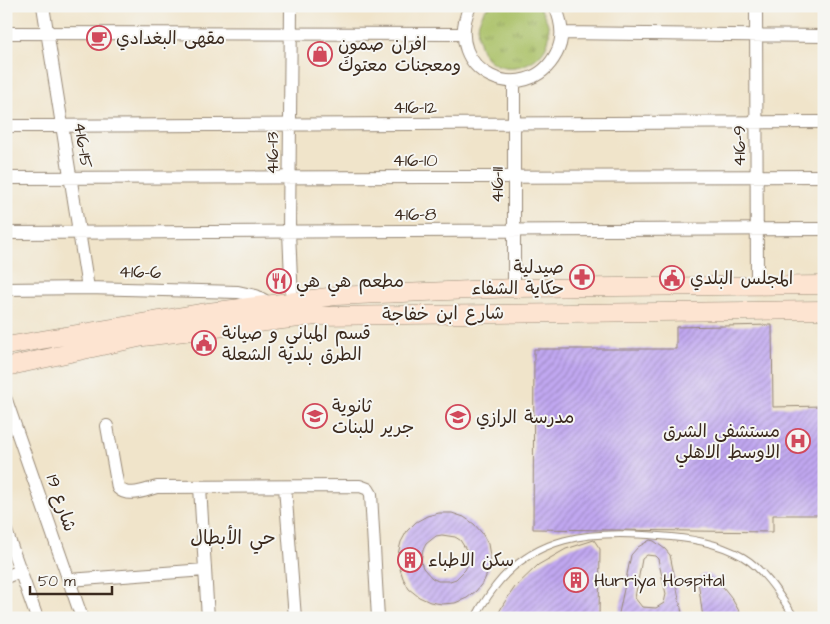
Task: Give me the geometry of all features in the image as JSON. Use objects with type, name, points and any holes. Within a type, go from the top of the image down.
[{"type":"street","name":"416-15","points":[[43,6],[88,288]]},
{"type":"street","name":"416-13","points":[[291,6],[289,232],[292,301]]},
{"type":"street","points":[[470,6],[464,19],[462,34],[465,49],[473,63],[484,73],[499,80],[514,82],[529,79],[542,72],[552,61],[559,48],[562,33],[555,6]]},
{"type":"street","name":"416-9","points":[[756,6],[757,286]]},
{"type":"street","points":[[6,33],[462,34]]},
{"type":"street","points":[[562,33],[824,36]]},
{"type":"street","name":"416-11","points":[[514,82],[514,288]]},
{"type":"street","name":"416-12","points":[[6,126],[824,122]]},
{"type":"street","name":"416-10","points":[[6,178],[824,176]]},
{"type":"street","name":"416-8","points":[[6,234],[824,229]]},
{"type":"street","name":"شارع ابن خفاجة","points":[[6,367],[143,337],[273,312],[292,301],[336,296],[514,288],[824,285]]},
{"type":"street","name":"416-6","points":[[6,288],[238,292],[256,296],[273,312]]},
{"type":"street","name":"شارع ابن خفاجة","points":[[6,346],[152,320],[273,312],[340,315],[824,310]]},
{"type":"street","name":"شارع 19","points":[[6,400],[82,618]]},
{"type":"street","points":[[107,426],[118,488],[128,494],[157,487],[360,486],[368,488],[371,494],[378,618]]},
{"type":"street","points":[[200,487],[208,618]]},
{"type":"street","points":[[285,487],[295,618]]},
{"type":"street","points":[[6,532],[36,618]]},
{"type":"street","points":[[69,580],[205,570]]},
{"type":"street","points":[[6,577],[20,571]]},
{"type":"lane","points":[[475,618],[498,581],[532,553],[557,541],[585,535],[627,533],[684,538],[708,543],[744,558],[774,587],[795,618]]},
{"type":"green space","points":[[488,6],[538,6],[548,25],[548,41],[541,54],[529,63],[514,67],[499,66],[487,58],[479,42],[477,32],[482,14]]},
{"type":"building","points":[[772,325],[773,407],[824,406],[824,515],[773,515],[773,532],[533,529],[534,349],[676,349],[676,327]]},
{"type":"building","name":"سكن الاطباء","points":[[439,513],[452,513],[464,517],[482,533],[488,544],[490,556],[489,569],[484,581],[467,598],[455,603],[442,604],[430,602],[419,597],[409,589],[399,566],[398,554],[401,542],[407,531],[416,522],[427,516]],"holes":[[[436,536],[455,537],[460,540],[467,551],[468,564],[456,579],[438,581],[432,578],[423,568],[421,562],[423,550],[426,544]]]},
{"type":"building","name":"Hurriya Hospital","points":[[594,540],[600,549],[599,618],[496,618],[515,587],[538,565],[566,549]]},
{"type":"building","name":"Hurriya Hospital","points":[[650,540],[654,541],[670,555],[683,618],[618,618],[631,555],[638,547]],"holes":[[[647,555],[655,556],[658,559],[666,594],[664,603],[656,608],[642,607],[635,598],[642,559]]]},
{"type":"building","name":"Hurriya Hospital","points":[[703,573],[711,575],[720,583],[731,597],[743,618],[703,618],[698,581]]},
{"type":"place","name":"مقهى البغدادي","points":[[99,38]]},
{"type":"place","name":"افران صمون ومعجنات معتوكَ","points":[[320,54]]},
{"type":"place","name":"صيدلية حكاية الشفاء","points":[[582,277]]},
{"type":"place","name":"المجلس البلدي","points":[[672,278]]},
{"type":"place","name":"مطعم هي هي","points":[[279,281]]},
{"type":"place","name":"قسم المباني و صيانة الطرق بلدية الشعلة","points":[[204,343]]},
{"type":"place","name":"ثانوية جرير للبنات","points":[[315,416]]},
{"type":"place","name":"مدرسة الرازي","points":[[458,417]]},
{"type":"place","name":"مستشفى الشرق الاوسط الاهلي","points":[[798,441]]},
{"type":"place","name":"سكن الاطباء","points":[[410,560]]},
{"type":"place","name":"Hurriya Hospital","points":[[576,580]]},
{"type":"district","name":"حي الأبطال","points":[[233,538]]}]
